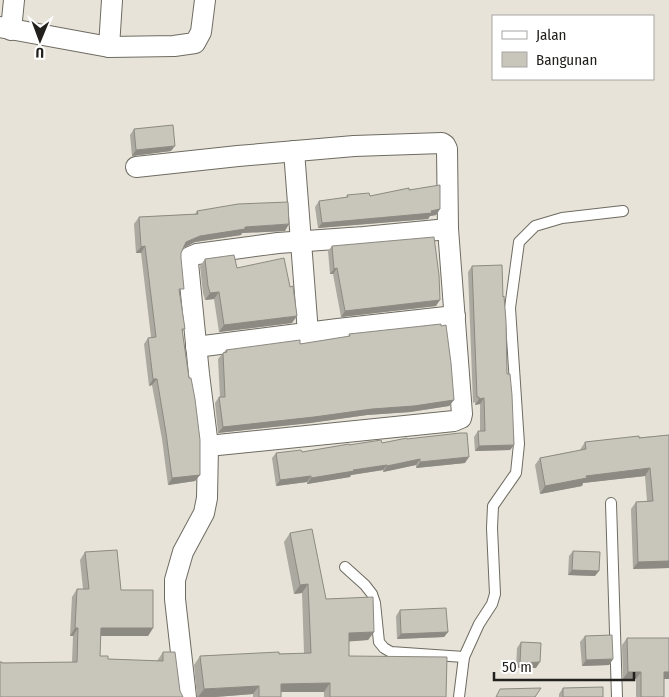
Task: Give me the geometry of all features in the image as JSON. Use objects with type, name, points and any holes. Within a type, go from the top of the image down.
[{"type":"street","points":[[14,0],[6,29],[109,46],[174,46],[195,42],[201,32],[204,0]]},
{"type":"street","points":[[109,46],[112,0]]},
{"type":"street","points":[[136,167],[354,146],[442,143],[447,149],[448,229],[461,418],[454,421],[208,446]]},
{"type":"street","points":[[294,151],[308,333]]},
{"type":"street","points":[[186,697],[174,580],[183,552],[204,513],[207,498],[208,446],[188,263],[190,257],[197,254],[278,243],[448,229]]},
{"type":"street","points":[[196,347],[455,316]]},
{"type":"lane","points":[[459,697],[464,657],[479,624],[496,594],[492,528],[493,506],[516,473],[520,444],[510,308],[519,242],[535,226],[562,218],[623,211]]},
{"type":"lane","points":[[611,503],[617,697]]},
{"type":"lane","points":[[345,568],[365,585],[372,594],[375,602],[379,642],[384,648],[391,652],[464,657]]},
{"type":"building","points":[[173,125],[175,146],[136,150],[134,129]]},
{"type":"building","points":[[440,185],[440,209],[431,211],[432,213],[322,223],[319,201],[348,197],[347,195],[369,193],[370,196],[409,188],[409,190]]},
{"type":"building","points":[[288,202],[289,224],[245,227],[245,229],[200,236],[186,242],[181,253],[184,289],[179,289],[185,329],[182,329],[189,378],[191,378],[195,399],[200,440],[200,475],[172,478],[157,379],[153,379],[148,338],[156,337],[145,246],[141,247],[139,217],[198,214],[197,211],[238,204]]},
{"type":"building","points":[[434,237],[440,300],[345,311],[337,268],[334,269],[332,246]]},
{"type":"building","points":[[234,255],[237,268],[284,258],[290,287],[293,286],[297,316],[224,325],[219,292],[210,293],[205,259]]},
{"type":"building","points":[[502,265],[507,374],[510,374],[514,445],[479,446],[478,431],[485,431],[484,398],[479,399],[477,397],[472,266]]},
{"type":"building","points":[[441,324],[441,326],[446,325],[454,400],[223,427],[219,397],[225,397],[223,353],[227,352],[226,350],[300,340],[300,344],[350,336],[349,334]]},
{"type":"building","points":[[467,433],[469,457],[420,462],[420,459],[311,478],[311,476],[280,480],[276,453],[301,450],[302,452],[381,440],[382,443],[407,438]]},
{"type":"building","points":[[669,435],[669,561],[638,562],[636,502],[653,501],[650,468],[586,476],[587,478],[545,486],[540,458],[586,449],[585,442]]},
{"type":"building","points":[[312,529],[326,599],[373,597],[374,632],[349,633],[349,656],[447,657],[446,697],[330,697],[330,683],[281,684],[281,697],[259,697],[259,686],[204,689],[200,656],[279,652],[279,654],[311,653],[308,584],[300,585],[290,533]]},
{"type":"building","points":[[117,550],[121,590],[153,590],[153,628],[101,628],[100,656],[108,656],[108,659],[163,661],[163,652],[175,652],[180,691],[183,697],[0,697],[0,662],[77,662],[78,628],[75,628],[77,589],[89,589],[85,552]]},
{"type":"building","points":[[573,551],[600,552],[599,571],[572,570]]},
{"type":"building","points":[[446,608],[448,632],[401,634],[400,610]]},
{"type":"building","points":[[612,635],[613,659],[586,660],[585,636]]},
{"type":"building","points":[[627,638],[669,638],[669,672],[664,672],[664,697],[641,697],[641,672],[628,672]]},
{"type":"building","points":[[521,642],[541,643],[540,662],[520,663]]},
{"type":"building","points":[[603,687],[603,697],[563,697],[563,688]]},
{"type":"building","points":[[541,688],[535,697],[496,697],[500,689]]}]
